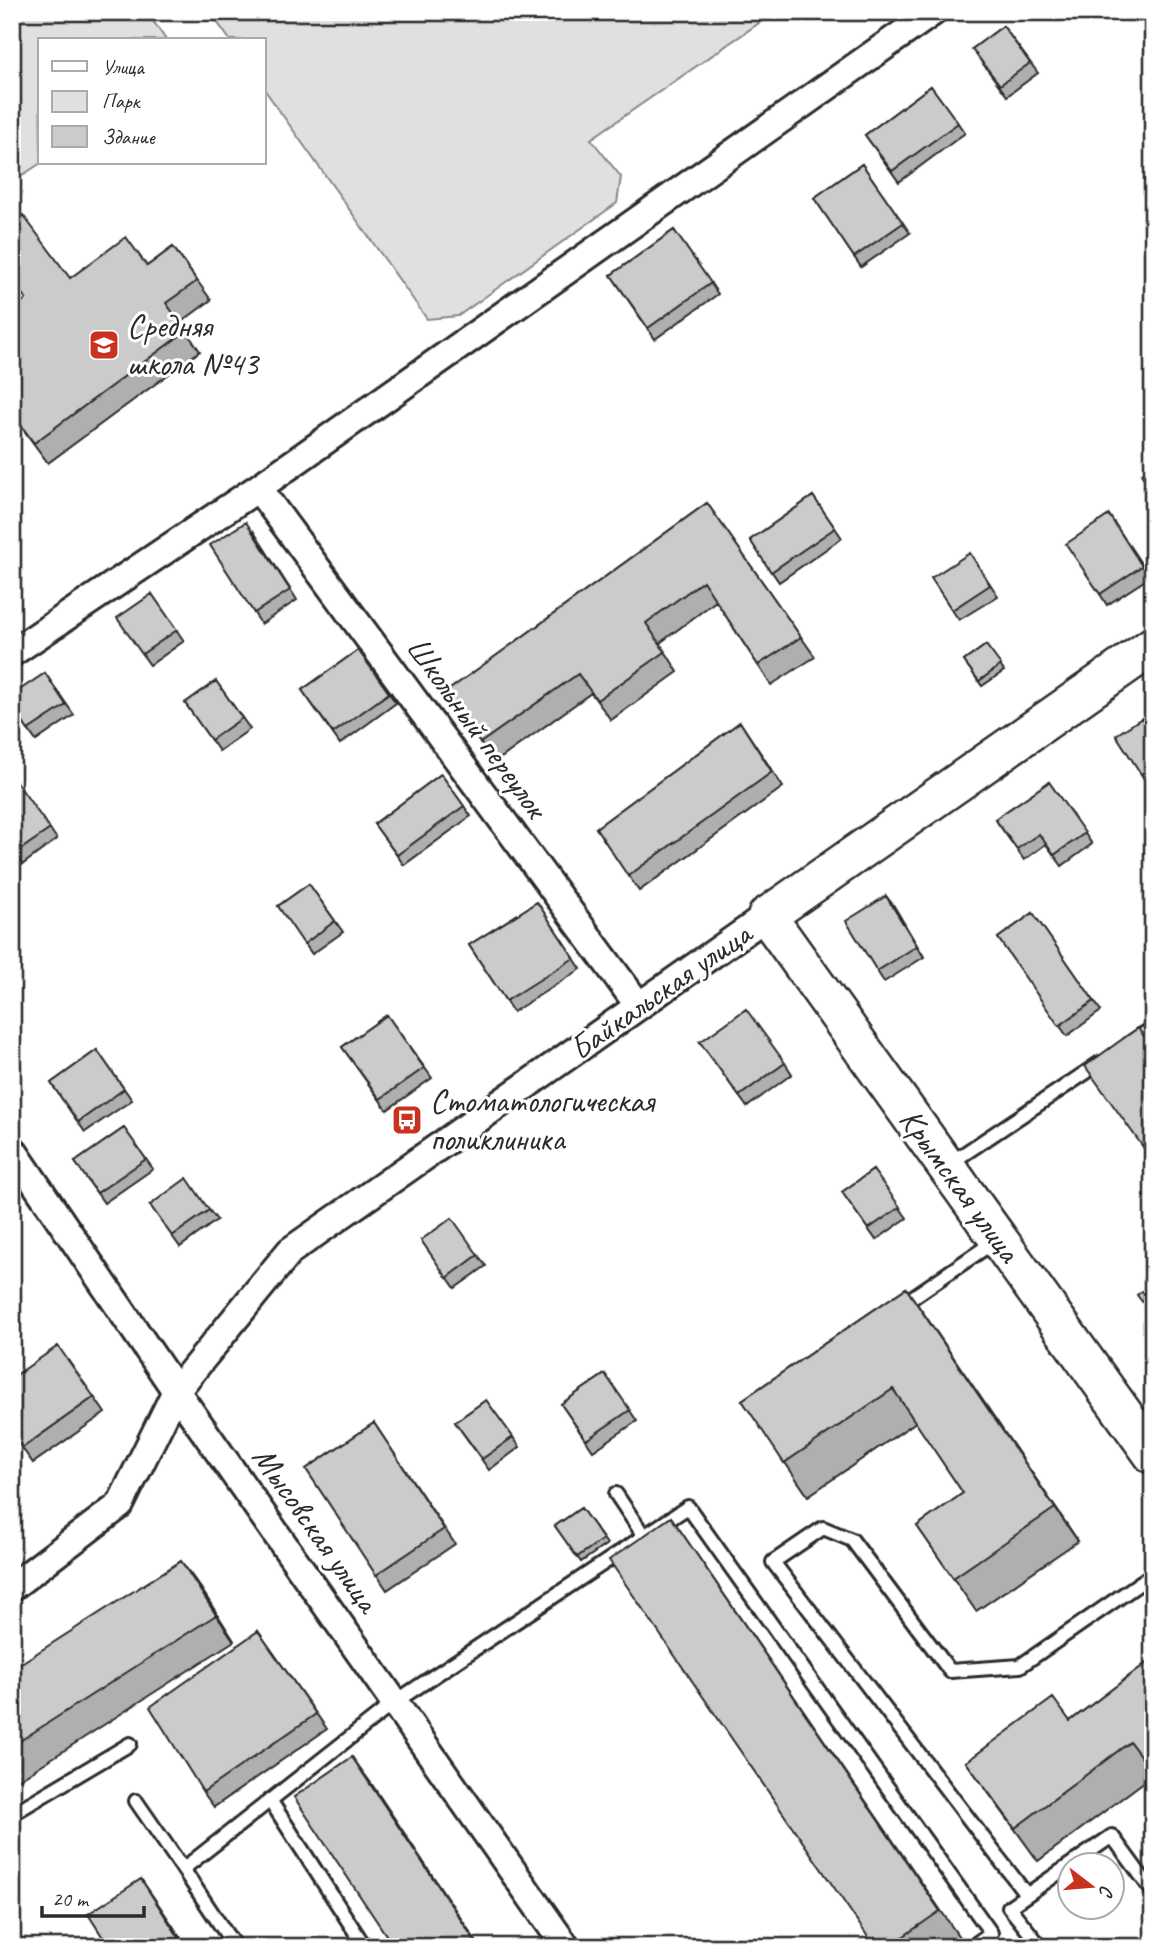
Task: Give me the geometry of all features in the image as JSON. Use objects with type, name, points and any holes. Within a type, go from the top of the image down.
[{"type":"main road","name":"Байкальская улица","points":[[767,916],[1153,646]]},
{"type":"main road","name":"Крымская улица","points":[[767,916],[1153,1455]]},
{"type":"street","points":[[12,653],[258,488],[933,12]]},
{"type":"street","name":"Школьный переулок","points":[[258,488],[639,1006]]},
{"type":"street","name":"Байкальская улица","points":[[12,1587],[120,1505],[176,1391],[290,1251],[767,916]]},
{"type":"street","name":"Мысовская улица","points":[[12,1149],[176,1391],[566,1947]]},
{"type":"lane","points":[[1118,1051],[1153,1028]]},
{"type":"lane","points":[[946,1166],[1107,1059]]},
{"type":"lane","points":[[887,1314],[999,1239]]},
{"type":"lane","points":[[616,1494],[644,1536]]},
{"type":"lane","points":[[183,1869],[395,1702],[688,1507],[991,1933],[971,1947]]},
{"type":"lane","points":[[1026,1894],[773,1562],[823,1528],[852,1540],[950,1671],[1020,1666],[1153,1574]]},
{"type":"lane","points":[[12,1814],[130,1744]]},
{"type":"lane","points":[[270,1800],[365,1947]]},
{"type":"lane","points":[[136,1801],[235,1947]]},
{"type":"lane","points":[[1041,1947],[1009,1907],[1112,1836],[1153,1892]]},
{"type":"green space","points":[[12,12],[147,12],[165,38],[38,38],[39,164],[12,182]]},
{"type":"green space","points":[[210,12],[775,12],[591,139],[621,177],[617,203],[458,316],[427,319],[266,92],[266,38],[229,38]]},
{"type":"building","points":[[1003,26],[1030,63],[1000,85],[972,49]]},
{"type":"building","points":[[931,86],[958,123],[892,171],[865,135]]},
{"type":"building","points":[[862,164],[903,223],[854,257],[814,198]]},
{"type":"building","name":"Средняя школа №43","points":[[23,215],[70,278],[126,237],[147,266],[173,247],[197,281],[166,303],[186,331],[34,443],[12,413],[12,309],[26,299],[12,280],[12,223]]},
{"type":"building","points":[[674,230],[711,283],[648,328],[611,275]]},
{"type":"building","points":[[1153,466],[1153,491],[1141,474]]},
{"type":"building","points":[[813,496],[835,528],[771,572],[750,540]]},
{"type":"building","points":[[707,503],[801,637],[758,665],[703,581],[646,623],[665,652],[597,700],[578,674],[480,743],[446,692]]},
{"type":"building","points":[[1109,515],[1142,566],[1100,594],[1066,544]]},
{"type":"building","points":[[246,522],[290,590],[254,613],[210,545]]},
{"type":"building","points":[[970,553],[990,585],[952,610],[931,578]]},
{"type":"building","points":[[152,594],[177,630],[142,654],[117,618]]},
{"type":"building","points":[[986,645],[1001,665],[979,681],[964,661]]},
{"type":"building","points":[[358,650],[389,693],[333,733],[302,690]]},
{"type":"building","points":[[45,673],[66,705],[28,730],[12,706],[12,695]]},
{"type":"building","points":[[216,681],[242,718],[211,740],[185,703]]},
{"type":"building","points":[[1142,718],[1153,735],[1153,767],[1141,774],[1116,735]]},
{"type":"building","points":[[740,722],[772,772],[628,876],[596,828]]},
{"type":"building","points":[[441,774],[464,806],[397,855],[374,824]]},
{"type":"building","points":[[12,776],[50,829],[14,854],[12,851]]},
{"type":"building","points":[[1049,782],[1085,833],[1054,855],[1039,834],[1017,849],[995,819]]},
{"type":"building","points":[[309,884],[335,921],[304,944],[278,906]]},
{"type":"building","points":[[1153,890],[1153,904],[1146,894]]},
{"type":"building","points":[[886,896],[917,946],[877,971],[846,921]]},
{"type":"building","points":[[537,902],[574,958],[506,1001],[469,945]]},
{"type":"building","points":[[1033,913],[1094,1001],[1059,1026],[998,938]]},
{"type":"building","points":[[746,1009],[785,1063],[739,1096],[700,1042]]},
{"type":"building","points":[[387,1015],[424,1068],[380,1099],[342,1047]]},
{"type":"building","points":[[1138,1028],[1153,1048],[1153,1161],[1085,1066]]},
{"type":"building","points":[[97,1050],[124,1089],[78,1122],[51,1083]]},
{"type":"building","points":[[124,1128],[146,1159],[97,1193],[75,1162]]},
{"type":"building","points":[[873,1170],[900,1207],[868,1229],[842,1192]]},
{"type":"building","points":[[187,1178],[209,1210],[172,1236],[150,1205]]},
{"type":"building","points":[[452,1218],[478,1255],[447,1278],[421,1240]]},
{"type":"building","points":[[1153,1283],[1153,1316],[1137,1295]]},
{"type":"building","points":[[906,1288],[1055,1508],[953,1578],[917,1526],[963,1493],[893,1389],[784,1463],[742,1400]]},
{"type":"building","points":[[58,1346],[94,1397],[22,1448],[12,1433],[12,1378]]},
{"type":"building","points":[[605,1374],[630,1410],[586,1440],[561,1404]]},
{"type":"building","points":[[486,1400],[513,1437],[482,1459],[455,1422]]},
{"type":"building","points":[[374,1423],[444,1529],[376,1575],[306,1469]]},
{"type":"building","points":[[581,1508],[603,1539],[577,1557],[555,1526]]},
{"type":"building","points":[[671,1517],[940,1911],[888,1947],[875,1947],[609,1560]]},
{"type":"building","points":[[181,1561],[216,1615],[12,1746],[12,1669]]},
{"type":"building","points":[[258,1631],[316,1714],[203,1792],[150,1707]]},
{"type":"building","points":[[1153,1658],[1153,1773],[1130,1742],[1015,1828],[966,1762],[1053,1698],[1070,1721]]},
{"type":"building","points":[[352,1757],[479,1947],[394,1947],[294,1797]]},
{"type":"building","points":[[141,1879],[185,1947],[109,1947],[88,1914]]},
{"type":"place","name":"Средняя школа №43","points":[[104,345]]},
{"type":"place","name":"Стоматологическая поликлиника","points":[[407,1120]]}]
